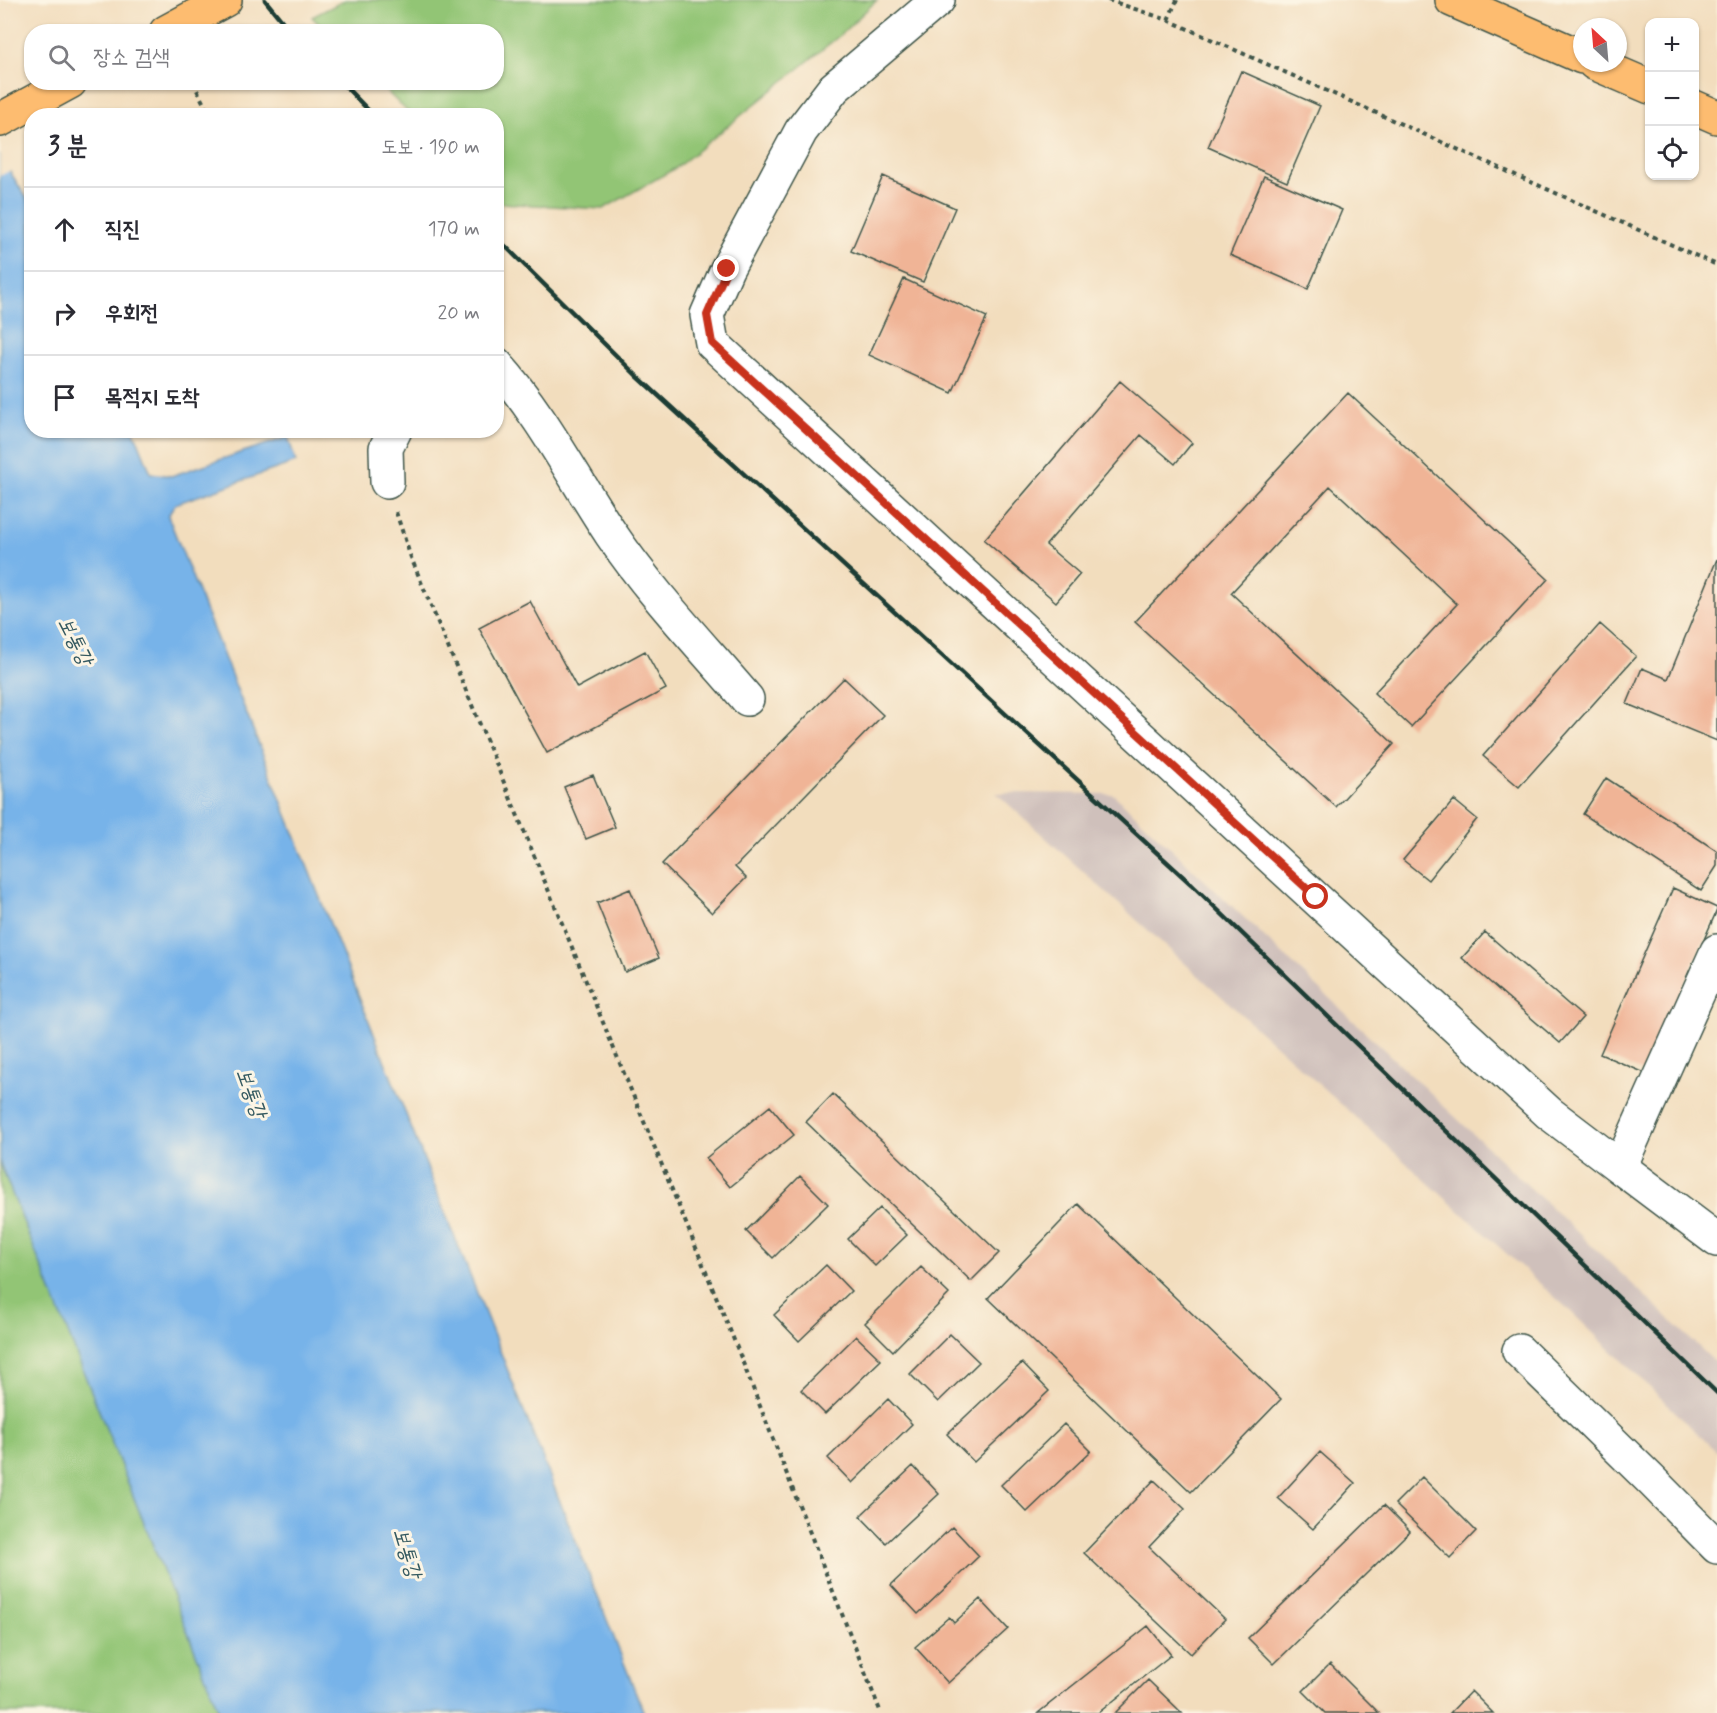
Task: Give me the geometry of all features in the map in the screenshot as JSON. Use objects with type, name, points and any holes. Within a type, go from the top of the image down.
[{"type":"main road","points":[[181,24],[225,0]]},
{"type":"main road","points":[[1452,0],[1573,53]]},
{"type":"main road","points":[[1615,72],[1645,85]]},
{"type":"main road","points":[[0,120],[55,90]]},
{"type":"main road","points":[[1699,109],[1717,117]]},
{"type":"street","points":[[938,0],[834,88],[801,131],[727,269],[707,315],[712,343],[1549,1113],[1717,1240]]},
{"type":"street","points":[[504,373],[522,394],[612,535],[660,598],[747,699]]},
{"type":"street","points":[[387,482],[386,448],[391,438]]},
{"type":"street","points":[[1620,1167],[1717,951]]},
{"type":"street","points":[[1519,1351],[1717,1546]]},
{"type":"path","points":[[1108,0],[1168,20],[1717,265]]},
{"type":"path","points":[[1168,20],[1177,0]]},
{"type":"path","points":[[197,90],[206,108]]},
{"type":"path","points":[[387,482],[410,555],[730,1330],[881,1713]]},
{"type":"shaded area","points":[[996,793],[1113,794],[1717,1364],[1717,1452],[1568,1309]]},
{"type":"green space","points":[[345,0],[877,0],[839,36],[676,168],[603,209],[504,203],[504,108],[404,108],[385,90],[504,90],[504,24],[319,24],[312,17]]},
{"type":"green space","points":[[0,1163],[220,1713],[0,1713]]},
{"type":"water","name":"보통강","points":[[0,156],[24,194],[24,438],[137,438],[151,473],[171,476],[288,438],[296,462],[175,504],[168,516],[644,1713],[220,1713],[0,1163]]},
{"type":"pier","points":[[0,153],[13,169],[0,176]]},
{"type":"building","points":[[1241,71],[1320,106],[1287,182],[1208,147]]},
{"type":"building","points":[[883,176],[955,208],[923,282],[851,251]]},
{"type":"building","points":[[1264,176],[1342,210],[1308,289],[1230,255]]},
{"type":"building","points":[[904,279],[987,317],[952,393],[869,355]]},
{"type":"building","points":[[1120,381],[1192,443],[1175,464],[1141,435],[1046,545],[1080,574],[1056,602],[984,540]]},
{"type":"building","points":[[1348,393],[1548,579],[1411,727],[1374,693],[1457,604],[1330,486],[1231,593],[1394,744],[1336,807],[1135,622]]},
{"type":"building","points":[[1717,559],[1717,741],[1627,704],[1642,668],[1668,679]]},
{"type":"building","points":[[530,601],[577,688],[645,651],[666,689],[547,753],[479,628]]},
{"type":"building","points":[[1600,624],[1636,656],[1519,787],[1483,756]]},
{"type":"building","points":[[844,678],[883,715],[735,867],[746,878],[712,913],[662,864]]},
{"type":"building","points":[[593,775],[615,827],[586,839],[564,787]]},
{"type":"building","points":[[1606,778],[1717,851],[1717,866],[1701,891],[1583,814]]},
{"type":"building","points":[[1454,800],[1477,819],[1428,880],[1403,860]]},
{"type":"building","points":[[1673,888],[1717,910],[1645,1073],[1600,1054]]},
{"type":"building","points":[[630,889],[659,958],[625,972],[597,903]]},
{"type":"building","points":[[1485,932],[1583,1017],[1560,1043],[1462,958]]},
{"type":"building","points":[[833,1094],[999,1253],[971,1281],[806,1122]]},
{"type":"building","points":[[770,1106],[794,1135],[730,1187],[706,1158]]},
{"type":"building","points":[[800,1176],[828,1204],[773,1258],[746,1231]]},
{"type":"building","points":[[1078,1204],[1281,1399],[1191,1492],[988,1298]]},
{"type":"building","points":[[880,1208],[907,1235],[875,1266],[848,1239]]},
{"type":"building","points":[[826,1265],[851,1291],[799,1341],[774,1315]]},
{"type":"building","points":[[921,1267],[949,1294],[893,1351],[865,1323]]},
{"type":"building","points":[[950,1334],[979,1362],[938,1402],[910,1374]]},
{"type":"building","points":[[856,1336],[881,1360],[825,1414],[801,1390]]},
{"type":"building","points":[[1022,1363],[1049,1391],[974,1462],[947,1434]]},
{"type":"building","points":[[888,1399],[912,1424],[852,1483],[828,1458]]},
{"type":"building","points":[[1064,1424],[1091,1451],[1027,1512],[1001,1485]]},
{"type":"building","points":[[1320,1452],[1355,1483],[1313,1529],[1278,1498]]},
{"type":"building","points":[[913,1466],[939,1494],[886,1543],[860,1516]]},
{"type":"building","points":[[1422,1477],[1476,1531],[1450,1558],[1395,1504]]},
{"type":"building","points":[[1154,1480],[1185,1509],[1149,1547],[1225,1619],[1191,1654],[1084,1553]]},
{"type":"building","points":[[1384,1505],[1410,1531],[1274,1664],[1248,1638]]},
{"type":"building","points":[[952,1527],[979,1556],[918,1614],[891,1585]]},
{"type":"building","points":[[980,1599],[1008,1629],[948,1683],[915,1647],[949,1617],[954,1623]]},
{"type":"building","points":[[1148,1626],[1171,1655],[1098,1713],[1038,1713]]},
{"type":"building","points":[[1330,1664],[1379,1713],[1325,1713],[1303,1691]]},
{"type":"building","points":[[1148,1680],[1182,1713],[1115,1713]]},
{"type":"building","points":[[1471,1691],[1493,1713],[1450,1713]]},
{"type":"railway","points":[[265,0],[284,24]]},
{"type":"railway","points":[[349,90],[366,108]]},
{"type":"railway","points":[[504,245],[636,375],[1191,884],[1717,1393]]},
{"type":"route","points":[[727,269],[707,315],[712,343],[1316,897]]}]
